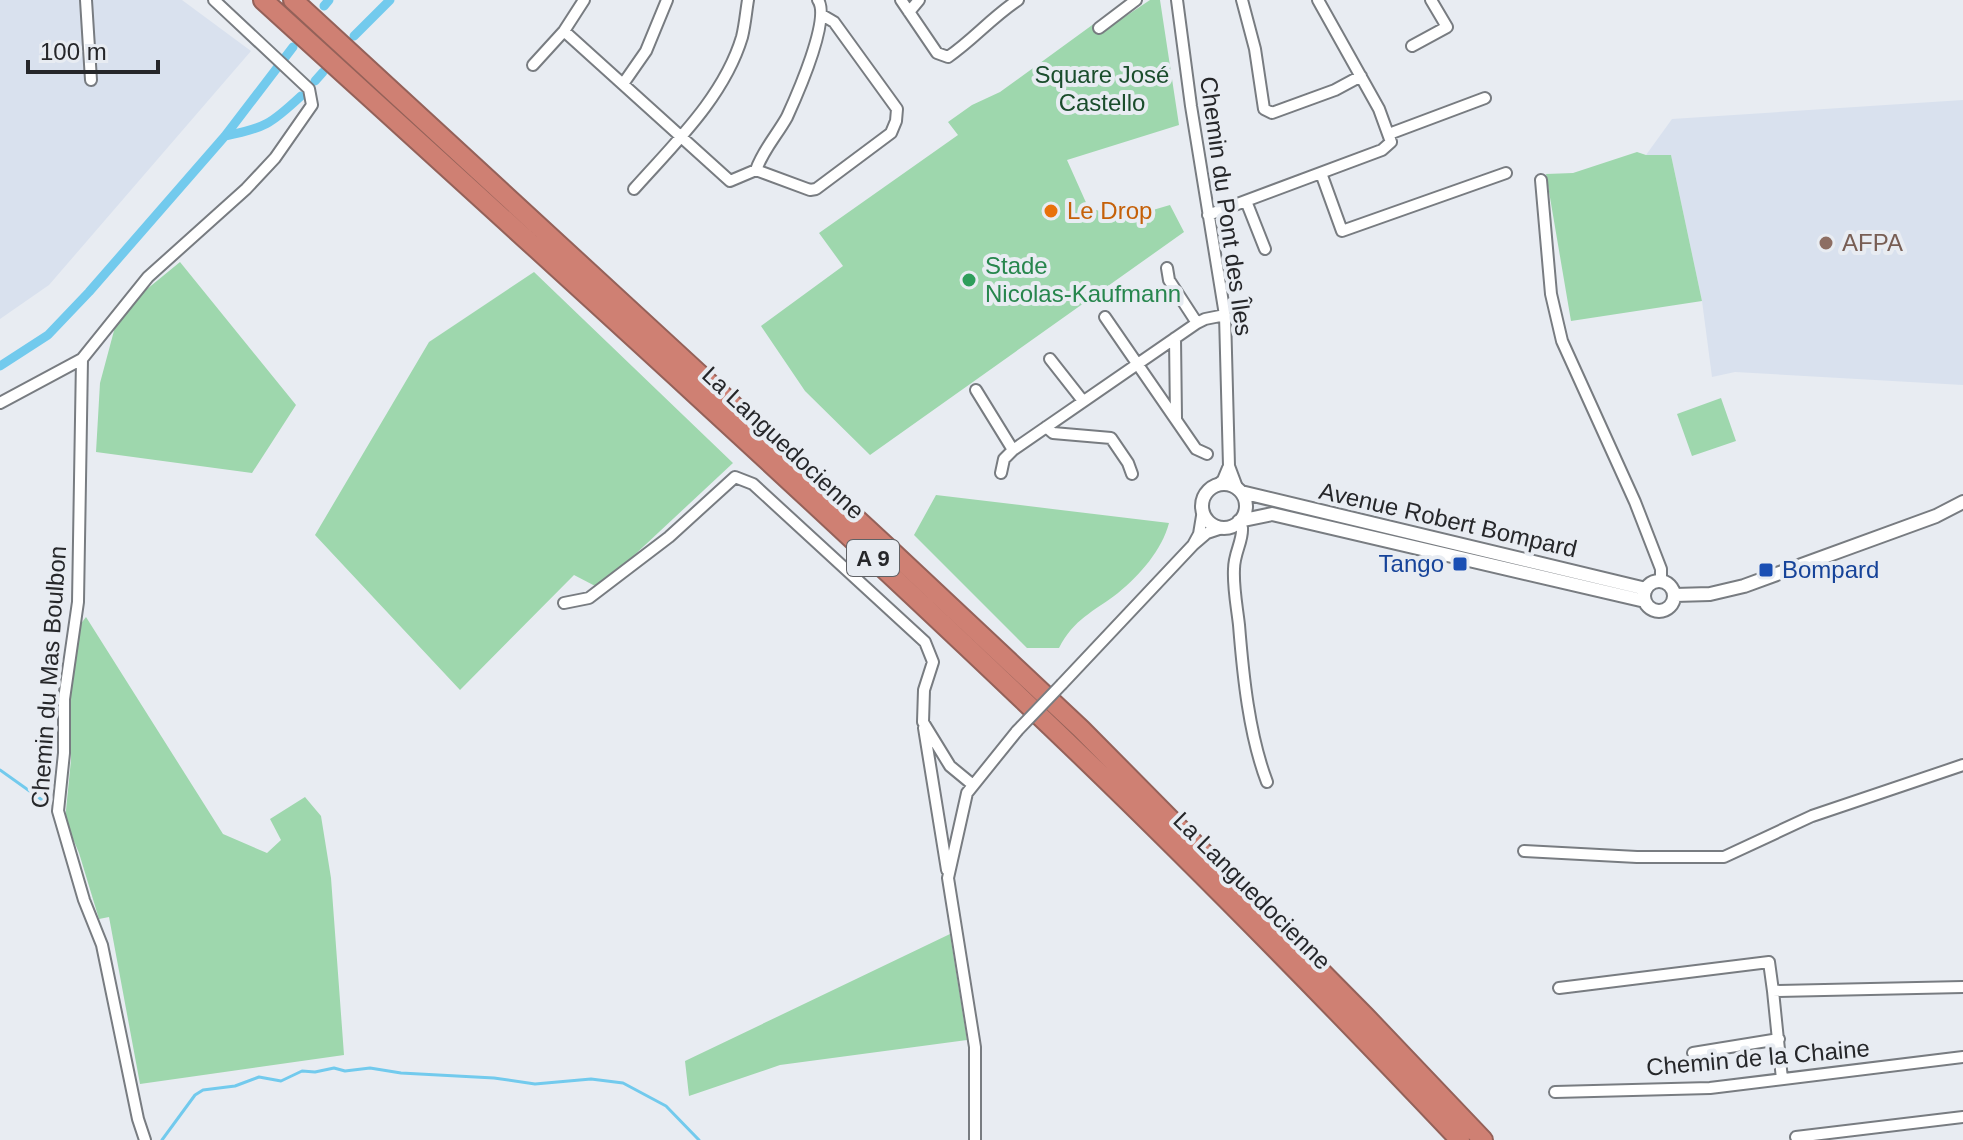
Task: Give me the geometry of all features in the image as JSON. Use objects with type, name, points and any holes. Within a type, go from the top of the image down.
[{"type":"highway","name":"La Languedocienne","points":[[263,0],[722,418],[1013,690],[1308,981],[1460,1140]]},
{"type":"highway","name":"La Languedocienne","points":[[293,0],[1081,729],[1483,1140]]},
{"type":"street","points":[[86,0],[91,80]]},
{"type":"street","points":[[0,403],[82,359],[148,277],[246,189],[275,158],[312,105],[309,89],[214,0]]},
{"type":"street","points":[[533,65],[564,31],[584,0]]},
{"type":"street","points":[[623,84],[646,51],[667,0]]},
{"type":"street","points":[[634,189],[721,84],[741,37],[748,0]]},
{"type":"street","points":[[756,170],[761,156],[786,119],[808,63],[822,15],[818,0]]},
{"type":"street","points":[[901,0],[937,53],[948,57],[968,44],[996,15],[1018,0]]},
{"type":"street","points":[[909,12],[919,0]]},
{"type":"street","points":[[1099,28],[1136,0]]},
{"type":"street","name":"Chemin du Pont des Îles","points":[[1177,0],[1225,315],[1229,466],[1240,491]]},
{"type":"street","points":[[1242,0],[1255,49],[1264,109],[1272,113],[1335,90],[1361,76]]},
{"type":"street","points":[[1208,215],[1388,147],[1391,142],[1379,109],[1318,0]]},
{"type":"street","points":[[1412,46],[1447,27],[1431,0]]},
{"type":"street","points":[[564,31],[730,181],[756,170],[810,190],[816,189],[891,133],[897,109],[834,22],[822,15]]},
{"type":"street","points":[[1389,134],[1485,98]]},
{"type":"street","points":[[1321,173],[1342,231],[1506,173]]},
{"type":"street","points":[[1541,180],[1551,294],[1562,341],[1635,502],[1661,569],[1661,581]]},
{"type":"street","points":[[1246,201],[1265,249]]},
{"type":"street","points":[[1167,268],[1169,280],[1197,323]]},
{"type":"street","points":[[1001,473],[1004,459],[1013,450],[1197,323],[1225,315]]},
{"type":"street","points":[[1105,317],[1196,449],[1207,454]]},
{"type":"street","points":[[1175,338],[1176,420]]},
{"type":"street","name":"Chemin du Mas Boulbon","points":[[82,359],[78,602],[64,699],[64,753],[58,811],[62,834],[102,945],[145,1140]]},
{"type":"street","points":[[1050,359],[1083,401]]},
{"type":"street","points":[[976,390],[1013,450]]},
{"type":"street","points":[[1046,427],[1053,433],[1111,438],[1132,474]]},
{"type":"street","points":[[1193,545],[1199,534],[1205,495],[1223,480],[1229,466]]},
{"type":"street","points":[[564,603],[589,598],[669,537],[735,477],[753,484],[925,642],[933,662],[924,690],[923,722],[975,1047],[975,1140]]},
{"type":"street","points":[[948,878],[967,793],[1017,731],[1193,545],[1207,533],[1238,523],[1246,507],[1240,491],[1228,484],[1216,486]]},
{"type":"street","name":"Avenue Robert Bompard","points":[[1240,491],[1646,595]]},
{"type":"street","name":"Avenue Robert Bompard","points":[[1646,595],[1651,609],[1665,611],[1673,604],[1675,595],[1710,594],[1744,586],[1936,516],[1963,502]]},
{"type":"street","points":[[1203,510],[1208,521],[1222,528]]},
{"type":"street","name":"Avenue Robert Bompard","points":[[1238,523],[1272,514],[1602,593],[1646,595]]},
{"type":"street","name":"Avenue Robert Bompard","points":[[1936,516],[1963,514]]},
{"type":"street","points":[[1238,523],[1243,533],[1235,550],[1234,572],[1243,669],[1261,766],[1267,782]]},
{"type":"street","points":[[1646,595],[1652,583],[1661,581],[1670,585],[1675,595]]},
{"type":"street","points":[[923,722],[950,766],[973,785]]},
{"type":"street","points":[[1524,851],[1637,857],[1724,857],[1812,816],[1963,765]]},
{"type":"street","points":[[1559,988],[1769,962],[1782,1079]]},
{"type":"street","points":[[1773,991],[1963,987]]},
{"type":"street","points":[[1693,1053],[1779,1039]]},
{"type":"street","name":"Chemin de la Chaine","points":[[1555,1092],[1710,1088],[1963,1057]]},
{"type":"street","points":[[1796,1137],[1963,1117]]},
{"type":"shaded area","points":[[0,0],[182,0],[251,51],[49,285],[0,319]]},
{"type":"shaded area","name":"AFPA","points":[[1963,100],[1963,385],[1735,372],[1712,377],[1702,301],[1671,155],[1646,155],[1672,119]]},
{"type":"green space","name":"Stade Nicolas-Kaufmann","points":[[1150,0],[1160,0],[1179,125],[1067,160],[1088,207],[1122,219],[1170,205],[1184,232],[870,455],[805,391],[761,326],[843,266],[819,233],[958,135],[948,122],[972,105],[1000,92],[1095,23],[1102,32]]},
{"type":"green space","points":[[1637,152],[1671,155],[1702,301],[1571,321],[1546,174],[1573,173]]},
{"type":"green space","points":[[180,262],[296,405],[252,473],[96,452],[100,383],[119,312]]},
{"type":"green space","points":[[534,272],[733,463],[599,588],[574,575],[460,690],[315,535],[429,342]]},
{"type":"green space","points":[[1721,398],[1736,441],[1692,456],[1677,414]]},
{"type":"green space","points":[[936,495],[1169,523],[1156,552],[1142,570],[1118,593],[1078,623],[1059,648],[1027,648],[914,535]]},
{"type":"green space","points":[[86,617],[223,834],[267,853],[281,840],[270,819],[305,797],[321,816],[331,878],[344,1055],[140,1084],[109,917],[99,919],[79,853],[65,820],[71,760],[69,692],[76,630]]},
{"type":"green space","points":[[950,934],[967,1040],[780,1065],[689,1096],[685,1061]]},
{"type":"waterway","points":[[324,6],[329,0]]},
{"type":"waterway","points":[[354,36],[390,0]]},
{"type":"waterway","points":[[0,366],[48,335],[89,292],[225,136],[293,47]]},
{"type":"waterway","points":[[315,81],[323,72]]},
{"type":"waterway","points":[[225,136],[267,124],[301,96]]},
{"type":"waterway","points":[[0,770],[45,802]]},
{"type":"waterway","points":[[162,1140],[195,1095],[203,1090],[235,1086],[259,1077],[281,1081],[302,1071],[334,1068],[345,1071],[370,1068],[535,1084],[591,1079],[623,1083],[666,1106],[699,1140]]},
{"type":"place","name":"Le Drop","points":[[1051,211]]},
{"type":"place","name":"AFPA","points":[[1826,243]]},
{"type":"place","name":"Stade Nicolas-Kaufmann","points":[[969,280]]},
{"type":"place","name":"Tango","points":[[1460,564]]},
{"type":"place","name":"Bompard","points":[[1766,570]]},
{"type":"park label","name":"Square José Castello","points":[[1102,89]]}]
